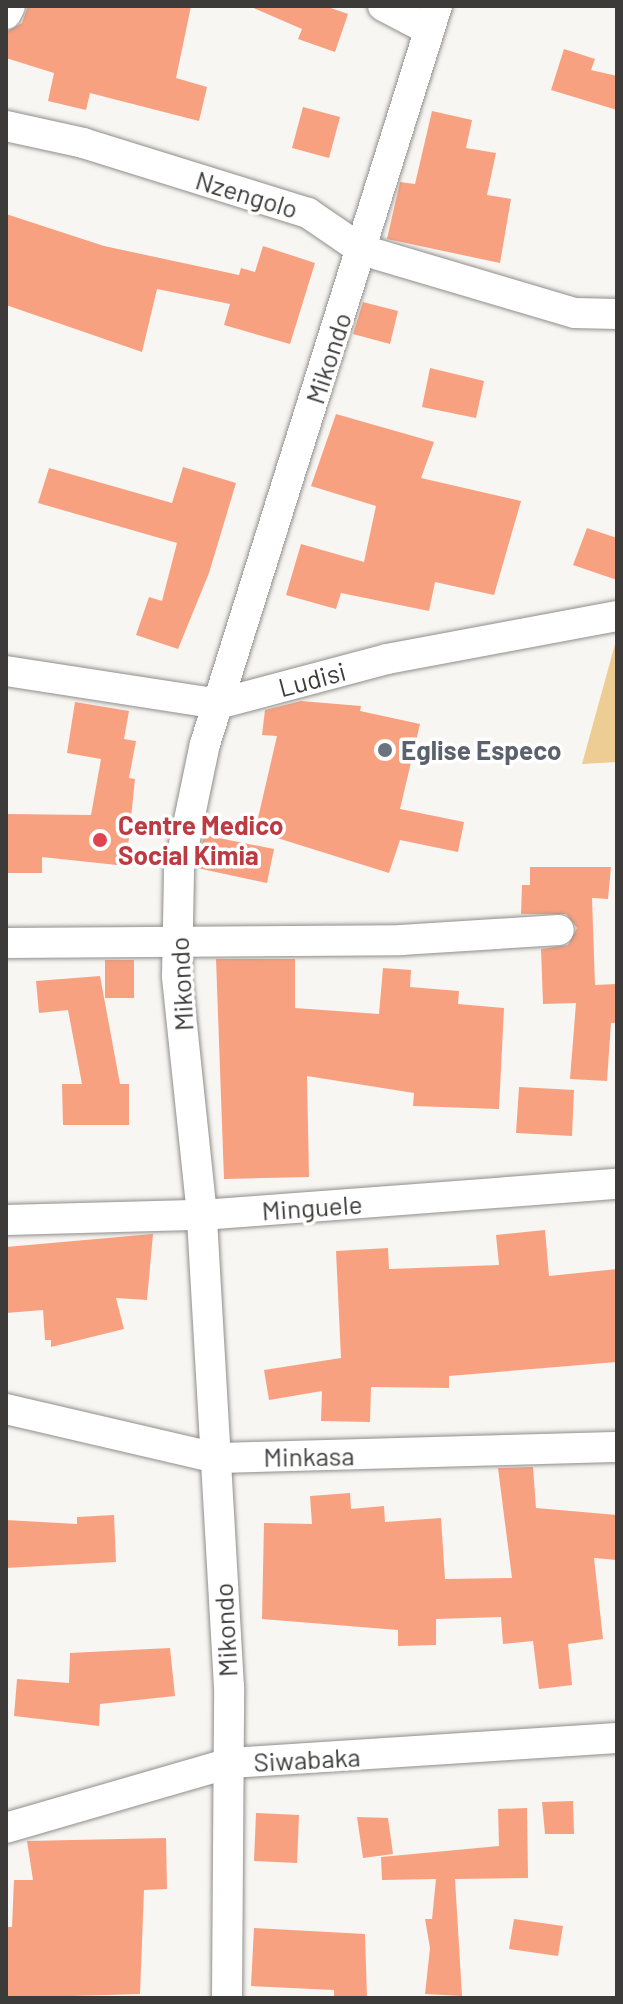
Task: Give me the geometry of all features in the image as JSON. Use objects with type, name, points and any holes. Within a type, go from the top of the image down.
[{"type":"street","points":[[6,14],[10,6]]},
{"type":"street","points":[[383,6],[433,18]]},
{"type":"street","name":"Mikondo","points":[[227,1998],[230,1763],[202,1215],[177,939],[179,868],[218,704],[433,18]]},
{"type":"street","name":"Nzengolo","points":[[6,126],[83,143],[308,213],[362,250],[575,313],[617,314]]},
{"type":"street","name":"Ludisi","points":[[6,671],[218,704],[387,659],[617,616]]},
{"type":"street","points":[[6,943],[177,939],[401,940],[559,930]]},
{"type":"street","name":"Minguele","points":[[6,1220],[202,1215],[617,1184]]},
{"type":"street","name":"Minkasa","points":[[6,1409],[216,1458],[617,1447]]},
{"type":"street","name":"Siwabaka","points":[[6,1828],[230,1763],[617,1738]]},
{"type":"shaded area","points":[[617,637],[617,762],[582,764]]},
{"type":"building","points":[[28,6],[191,6],[176,78],[207,87],[199,121],[90,93],[86,110],[48,101],[54,73],[6,58],[6,32],[22,23]]},
{"type":"building","points":[[249,6],[325,6],[348,14],[335,52],[298,39],[302,29]]},
{"type":"building","points":[[564,49],[595,59],[591,70],[617,76],[617,110],[551,90]]},
{"type":"building","points":[[303,107],[340,117],[329,158],[292,148]]},
{"type":"building","points":[[432,111],[472,120],[466,148],[496,153],[487,195],[511,199],[500,263],[387,239],[400,182],[415,184]]},
{"type":"building","points":[[6,214],[104,246],[239,275],[241,268],[255,272],[263,246],[315,263],[290,344],[224,325],[230,304],[157,289],[142,352],[6,305]]},
{"type":"building","points":[[363,302],[398,311],[390,344],[353,334]]},
{"type":"building","points":[[430,368],[484,381],[476,418],[422,407]]},
{"type":"building","points":[[336,414],[434,442],[421,478],[521,501],[494,595],[435,582],[429,611],[341,593],[336,609],[286,595],[301,544],[364,562],[376,506],[311,486]]},
{"type":"building","points":[[183,467],[236,483],[209,573],[178,649],[136,635],[149,597],[162,601],[177,543],[38,503],[49,468],[172,503]]},
{"type":"building","points":[[587,528],[617,538],[617,580],[573,565]]},
{"type":"building","points":[[301,701],[361,706],[360,711],[420,724],[400,809],[464,822],[458,852],[400,840],[389,873],[255,831],[277,736],[262,735],[265,710]]},
{"type":"building","points":[[75,702],[129,711],[124,739],[136,741],[129,778],[135,779],[126,866],[42,857],[42,873],[6,873],[6,814],[91,815],[101,759],[67,753]]},
{"type":"building","points":[[204,835],[274,849],[267,883],[197,868]]},
{"type":"building","points":[[530,867],[611,867],[608,899],[592,898],[595,985],[617,984],[617,1023],[611,1023],[607,1081],[570,1079],[576,1003],[543,1004],[541,949],[568,945],[577,928],[566,914],[521,914],[522,885],[530,885]]},
{"type":"building","points":[[216,959],[295,959],[295,1008],[379,1014],[383,968],[411,970],[410,987],[459,991],[458,1004],[504,1008],[499,1109],[413,1106],[414,1093],[307,1076],[309,1177],[224,1179]]},
{"type":"building","points":[[105,960],[134,960],[134,998],[105,998]]},
{"type":"building","points":[[100,976],[120,1084],[129,1084],[129,1125],[63,1125],[62,1084],[82,1084],[68,1010],[39,1013],[36,981]]},
{"type":"building","points":[[519,1087],[574,1090],[572,1136],[516,1133]]},
{"type":"building","points":[[545,1230],[549,1276],[617,1269],[617,1362],[449,1376],[449,1388],[371,1387],[370,1422],[321,1421],[322,1391],[269,1400],[264,1370],[341,1358],[336,1251],[388,1248],[389,1269],[499,1265],[496,1235]]},
{"type":"building","points":[[153,1234],[147,1300],[116,1298],[124,1329],[51,1347],[51,1340],[45,1340],[43,1310],[6,1313],[6,1247]]},
{"type":"building","points":[[533,1467],[536,1508],[617,1515],[617,1560],[594,1558],[603,1639],[568,1644],[572,1685],[539,1689],[533,1641],[503,1644],[501,1617],[436,1619],[436,1645],[398,1646],[398,1630],[262,1619],[264,1523],[312,1524],[310,1496],[350,1493],[351,1509],[384,1506],[385,1522],[441,1518],[445,1579],[512,1578],[498,1468]]},
{"type":"building","points":[[114,1515],[116,1562],[6,1568],[6,1520],[77,1524],[77,1517]]},
{"type":"building","points":[[170,1648],[175,1696],[100,1704],[99,1726],[14,1716],[17,1679],[69,1683],[70,1653]]},
{"type":"building","points":[[573,1801],[574,1834],[545,1834],[542,1802]]},
{"type":"building","points":[[527,1808],[528,1878],[455,1879],[462,1996],[425,1994],[430,1948],[425,1919],[432,1919],[436,1879],[382,1880],[381,1857],[499,1846],[498,1809]]},
{"type":"building","points":[[256,1813],[299,1815],[297,1863],[254,1861]]},
{"type":"building","points":[[357,1817],[388,1818],[393,1854],[363,1858]]},
{"type":"building","points":[[166,1838],[167,1889],[144,1890],[140,1994],[6,1998],[6,1927],[12,1927],[14,1880],[33,1880],[27,1841]]},
{"type":"building","points":[[514,1919],[563,1926],[558,1956],[509,1949]]},
{"type":"building","points":[[254,1928],[365,1934],[367,1998],[334,1998],[334,1990],[251,1986]]},
{"type":"place","name":"Eglise Especo","points":[[385,750]]},
{"type":"place","name":"Centre Medico Social Kimia","points":[[100,840]]}]
